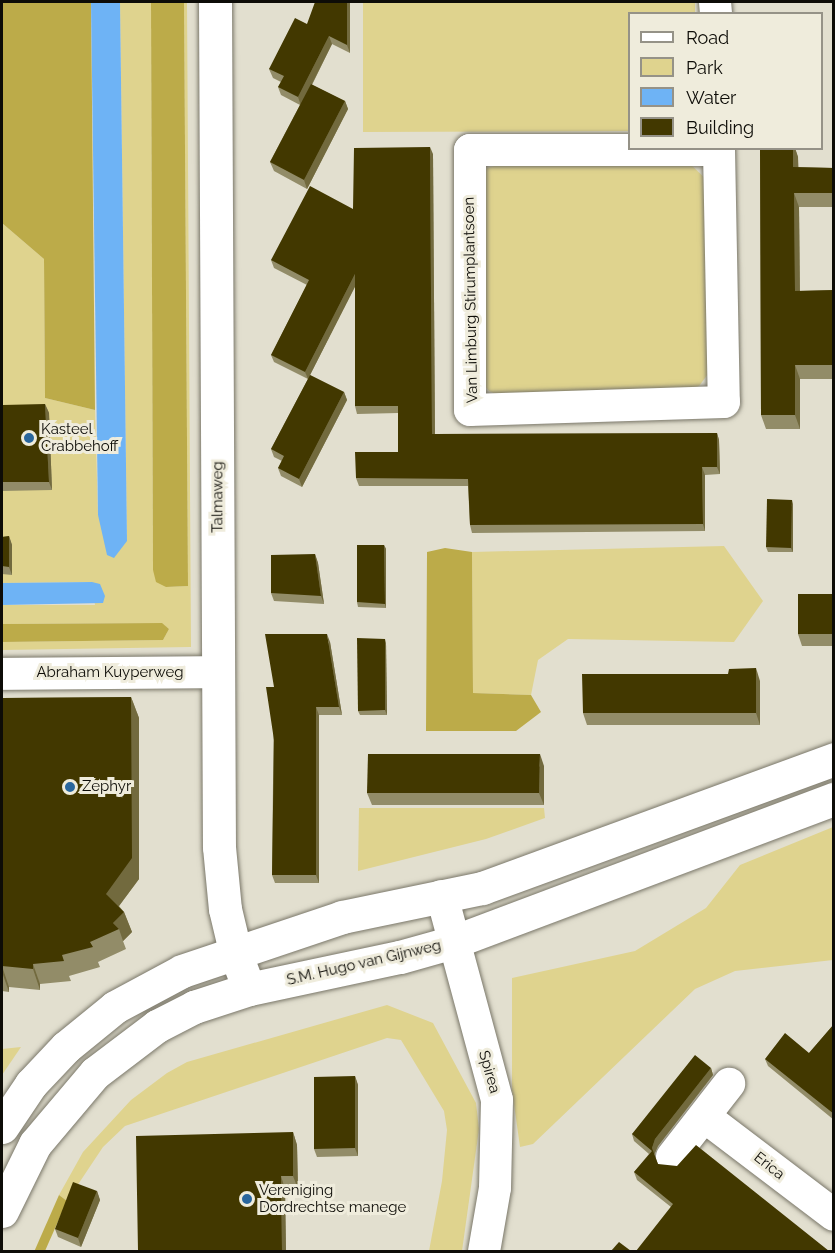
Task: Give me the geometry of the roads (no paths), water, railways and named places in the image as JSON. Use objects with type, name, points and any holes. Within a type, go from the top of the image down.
[{"type":"street","name":"Talmaweg","points":[[215,2],[219,847],[222,894],[236,955],[249,989]]},
{"type":"street","name":"Van Limburg Stirumplantsoen","points":[[628,149],[470,150],[470,410],[724,402],[719,150]]},
{"type":"street","name":"Abraham Kuyperweg","points":[[2,674],[218,672]]},
{"type":"street","points":[[2,1127],[31,1084],[66,1047],[115,1007],[182,971],[236,955],[342,916],[482,888],[834,759]]},
{"type":"street","name":"S.M. Hugo van Gijnweg","points":[[2,1211],[35,1144],[95,1073],[157,1026],[194,1007],[249,989],[400,957],[453,942],[834,799]]},
{"type":"street","name":"Spirea","points":[[442,896],[498,1108],[495,1188],[484,1251]]},
{"type":"street","points":[[672,1157],[729,1084]]},
{"type":"street","name":"Erica","points":[[705,1117],[834,1215]]},
{"type":"water","points":[[91,2],[120,2],[127,541],[114,558],[107,555],[98,515]]},
{"type":"water","points":[[92,582],[100,584],[105,596],[103,603],[2,605],[2,583]]},
{"type":"place","name":"Kasteel Crabbehoff","points":[[29,438]]},
{"type":"place","name":"Zephyr","points":[[70,787]]},
{"type":"place","name":"Vereniging Dordrechtse manege","points":[[247,1199]]}]
